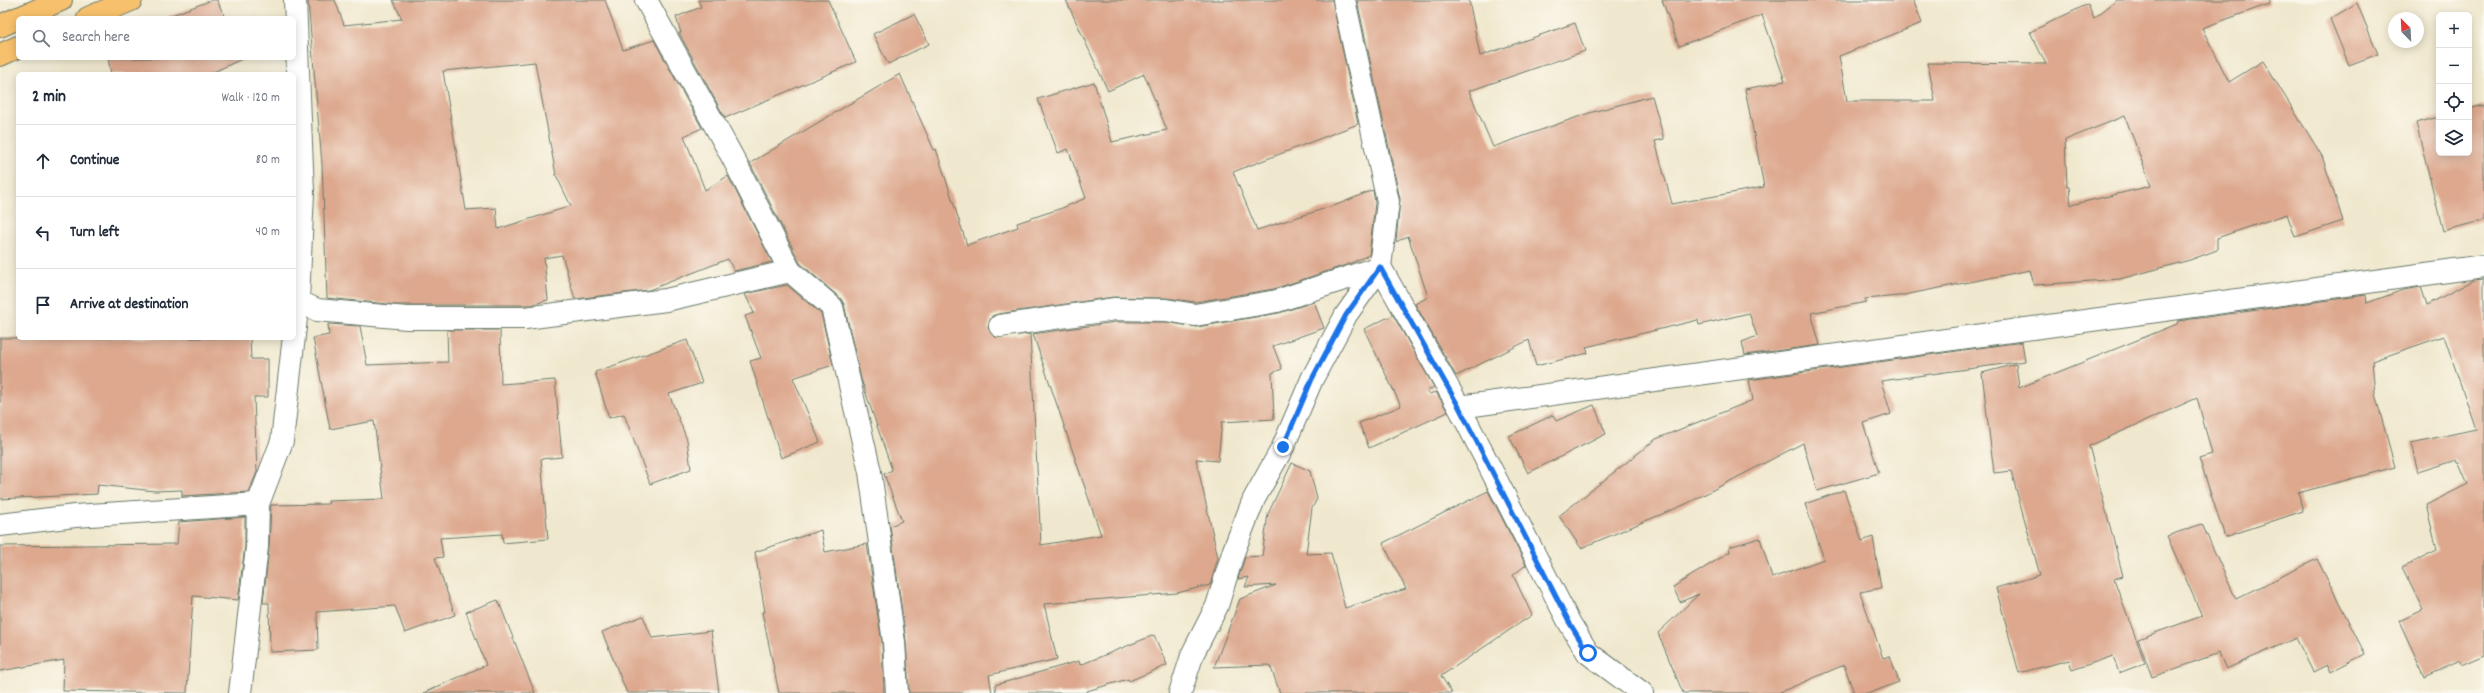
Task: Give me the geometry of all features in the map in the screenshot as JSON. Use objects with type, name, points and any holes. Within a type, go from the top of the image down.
[{"type":"main road","points":[[23,16],[61,0]]},
{"type":"main road","points":[[93,16],[131,0]]},
{"type":"main road","points":[[0,26],[16,19]]},
{"type":"main road","points":[[0,55],[16,48]]},
{"type":"street","points":[[295,0],[296,16]]},
{"type":"street","points":[[646,0],[734,160],[790,271],[832,307],[870,472],[894,642],[897,693]]},
{"type":"street","points":[[1180,693],[1193,653],[1218,606],[1234,550],[1254,499],[1283,447],[1312,379],[1346,315],[1380,267],[1388,202],[1344,0]]},
{"type":"street","points":[[296,24],[303,192],[296,318]]},
{"type":"street","points":[[1459,407],[2484,266]]},
{"type":"street","points":[[1000,326],[1115,309],[1166,310],[1195,315],[1277,301],[1380,267]]},
{"type":"street","points":[[1380,267],[1459,407],[1569,622],[1588,653],[1642,693]]},
{"type":"street","points":[[298,301],[317,310],[407,318],[525,318],[666,300],[790,271]]},
{"type":"street","points":[[240,693],[257,547],[258,504],[282,441],[294,340]]},
{"type":"street","points":[[0,525],[74,516],[258,504]]},
{"type":"building","points":[[212,0],[217,0],[224,16],[169,16]]},
{"type":"building","points":[[308,0],[335,0],[344,25],[402,19],[393,0],[605,0],[623,50],[654,40],[702,128],[684,136],[705,190],[728,176],[772,262],[734,271],[728,259],[649,290],[575,299],[562,255],[544,258],[548,300],[531,305],[397,305],[327,298],[322,164]],"holes":[[[535,62],[556,175],[571,206],[498,229],[496,208],[466,210],[443,71]]]},
{"type":"building","points":[[698,0],[828,0],[856,62],[725,118],[679,33],[681,33],[676,17],[701,7]]},
{"type":"building","points":[[1066,0],[1332,0],[1358,124],[1233,172],[1257,230],[1339,204],[1373,190],[1375,203],[1369,255],[1346,265],[1274,289],[1195,302],[1166,298],[1113,297],[992,316],[988,328],[995,337],[1030,334],[1041,545],[1101,535],[1033,334],[1116,322],[1165,322],[1197,327],[1279,313],[1314,302],[1324,328],[1273,346],[1282,369],[1272,373],[1274,419],[1222,422],[1218,461],[1196,459],[1218,558],[1210,585],[1177,593],[1044,604],[1057,659],[989,675],[992,693],[909,693],[906,640],[890,526],[902,521],[884,474],[892,470],[861,379],[844,304],[840,298],[800,263],[750,163],[900,74],[934,150],[936,149],[967,245],[1018,227],[1017,223],[1062,208],[1086,198],[1068,149],[1058,153],[1038,99],[1094,82],[1112,142],[1167,130],[1144,74],[1108,91]]},
{"type":"building","points":[[1357,0],[1469,0],[1480,56],[1575,23],[1585,51],[1469,91],[1493,147],[1589,113],[1652,96],[1664,139],[1655,141],[1672,204],[1764,187],[1745,89],[1785,81],[1762,15],[1679,46],[1662,0],[1913,0],[1922,23],[1839,56],[1847,101],[1935,101],[1928,63],[2046,64],[2030,32],[2088,4],[2094,18],[2117,0],[2269,0],[2269,4],[2202,28],[2229,82],[2263,61],[2322,156],[2343,221],[2295,237],[2287,214],[2217,238],[2217,250],[2190,260],[2120,279],[2034,285],[2030,270],[1899,296],[1865,299],[1866,302],[1811,313],[1820,345],[1745,355],[1742,342],[1757,336],[1749,313],[1699,325],[1698,320],[1586,347],[1588,353],[1536,366],[1529,340],[1456,376],[1415,304],[1428,297],[1408,236],[1396,242],[1400,199]],"holes":[[[2125,116],[2151,186],[2071,205],[2069,187],[2067,187],[2065,140]]]},
{"type":"building","points":[[2357,3],[2378,54],[2349,65],[2330,19]]},
{"type":"building","points":[[914,14],[929,44],[888,64],[873,34]]},
{"type":"building","points":[[108,60],[240,60],[213,72],[111,72]]},
{"type":"building","points":[[2484,105],[2484,220],[2443,231],[2416,123],[2436,118],[2436,156],[2472,156],[2472,108]]},
{"type":"building","points":[[2484,279],[2484,655],[2461,665],[2460,661],[2425,677],[2399,621],[2423,610],[2402,567],[2437,550],[2426,505],[2468,484],[2459,463],[2457,463],[2456,460],[2418,472],[2411,443],[2476,429],[2444,336],[2372,361],[2375,394],[2395,467],[2298,493],[2303,511],[2225,537],[2199,458],[2212,454],[2197,398],[2089,446],[2123,576],[2114,579],[2145,663],[2119,673],[2113,656],[2072,670],[2069,660],[2019,673],[1996,588],[2040,575],[2011,471],[1994,473],[1982,373],[2016,364],[2019,388],[2177,324],[2178,321],[2366,295],[2367,303],[2403,290],[2421,287],[2427,305],[2474,280]]},
{"type":"building","points":[[787,285],[821,314],[833,365],[793,378],[820,442],[781,458],[750,361],[761,358],[745,316],[754,313],[745,294]]},
{"type":"building","points":[[1393,315],[1434,387],[1427,391],[1429,394],[1436,392],[1448,412],[1369,448],[1359,423],[1401,406],[1364,329]]},
{"type":"building","points":[[328,324],[360,326],[367,365],[448,362],[447,330],[500,330],[501,384],[555,380],[562,457],[541,459],[548,539],[503,543],[502,534],[440,538],[443,557],[435,558],[455,615],[405,633],[395,606],[317,612],[318,650],[270,652],[269,603],[263,603],[269,548],[271,505],[329,504],[328,501],[384,499],[374,421],[330,429],[313,338],[329,335]]},
{"type":"building","points":[[0,338],[16,338],[16,340],[250,340],[251,359],[268,359],[268,397],[254,397],[257,472],[249,492],[182,496],[182,490],[155,491],[98,485],[97,494],[0,499]]},
{"type":"building","points":[[687,340],[702,383],[669,394],[687,440],[691,469],[650,484],[624,414],[609,418],[595,372]]},
{"type":"building","points":[[2022,342],[2025,361],[1881,381],[1891,414],[1863,423],[1879,473],[1817,491],[1803,443],[1686,504],[1581,548],[1559,516],[1656,439],[1753,400],[1749,380]]},
{"type":"building","points":[[1594,405],[1606,434],[1528,473],[1509,436],[1553,415],[1556,421]]},
{"type":"building","points":[[1292,463],[1310,471],[1317,499],[1312,508],[1306,554],[1331,553],[1345,608],[1406,589],[1383,543],[1488,491],[1526,565],[1513,575],[1532,615],[1441,676],[1452,693],[1280,693],[1270,665],[1214,667],[1240,599],[1276,585],[1245,587],[1249,577],[1238,579],[1245,557],[1262,556],[1268,514]]},
{"type":"building","points":[[1844,490],[1862,541],[1873,537],[1881,588],[1860,592],[1883,658],[1890,656],[1899,682],[1870,693],[1854,693],[1844,665],[1778,693],[1683,693],[1658,633],[1699,594],[1680,602],[1673,587],[1730,552],[1729,547],[1760,538],[1772,578],[1824,559],[1805,504]]},
{"type":"building","points":[[245,517],[245,546],[238,600],[193,596],[187,693],[63,691],[64,660],[0,671],[0,546],[177,544],[179,522]]},
{"type":"building","points":[[2202,524],[2236,599],[2317,559],[2365,654],[2330,672],[2327,665],[2313,672],[2296,638],[2226,669],[2219,653],[2152,677],[2138,639],[2202,616],[2167,536]]},
{"type":"building","points":[[821,530],[825,552],[867,544],[882,643],[884,693],[779,693],[762,612],[765,612],[755,552]]},
{"type":"building","points":[[498,600],[535,693],[423,693],[486,665],[466,612]]},
{"type":"building","points":[[643,616],[652,638],[711,631],[719,693],[627,693],[602,632]]},
{"type":"building","points":[[1154,635],[1167,665],[1129,681],[1128,679],[1087,691],[1088,693],[996,693],[995,685],[1079,661],[1080,665]]},
{"type":"route","points":[[1283,447],[1312,379],[1346,315],[1380,267],[1459,407],[1569,622],[1588,653]]}]
